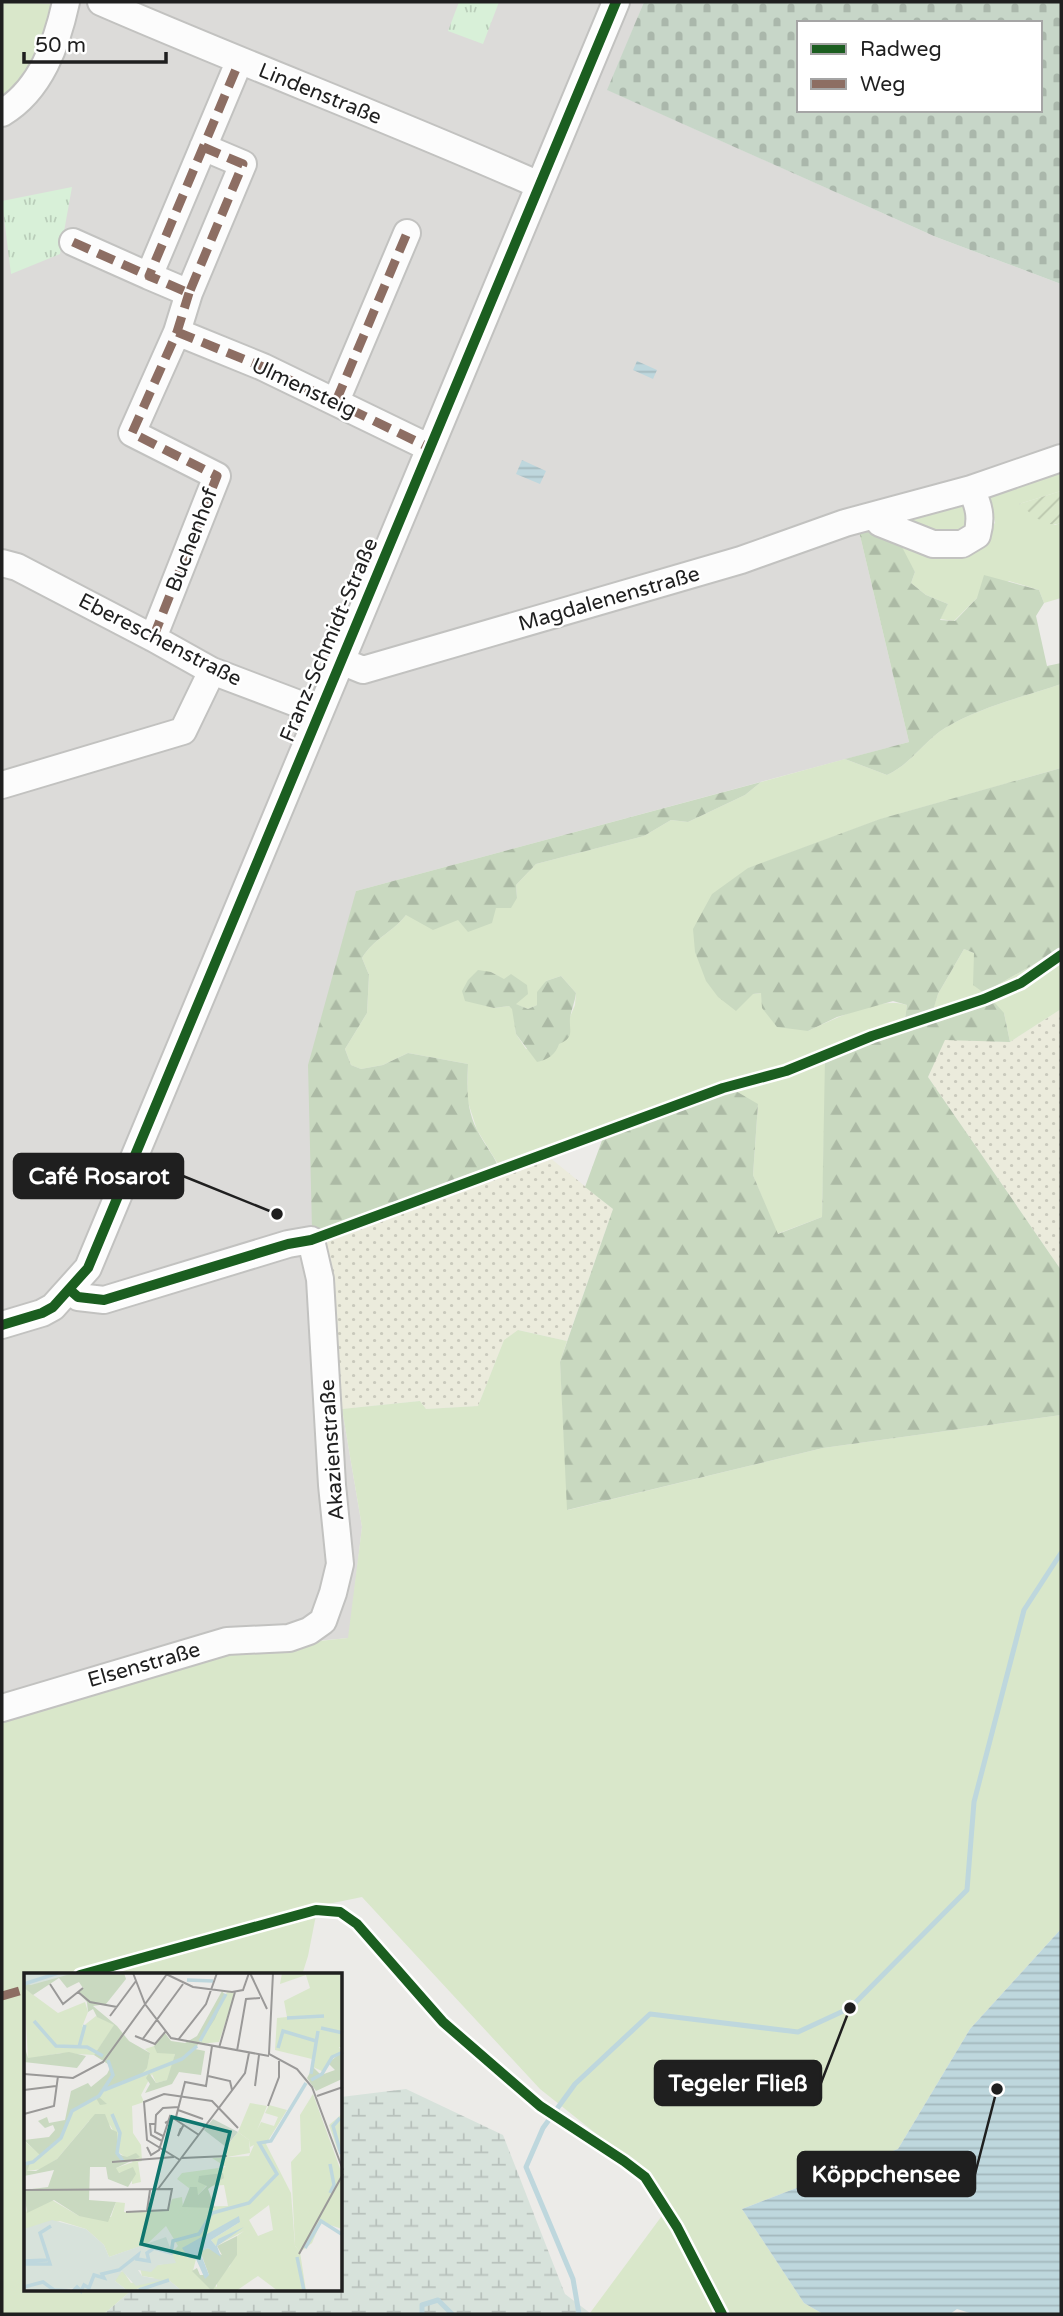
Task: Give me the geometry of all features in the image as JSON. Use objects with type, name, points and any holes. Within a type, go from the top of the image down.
[{"type":"street","points":[[2,113],[20,100],[36,81],[58,38],[66,2]]},
{"type":"street","name":"Lindenstraße","points":[[101,2],[239,62],[453,147],[539,185]]},
{"type":"street","name":"Franz-Schmidt-Straße","points":[[2,1325],[42,1314],[53,1307],[88,1268],[616,2]]},
{"type":"street","points":[[149,276],[239,62]]},
{"type":"street","points":[[177,332],[189,293],[243,164],[203,147]]},
{"type":"street","points":[[336,401],[407,233]]},
{"type":"street","points":[[73,242],[189,293]]},
{"type":"street","name":"Ulmensteig","points":[[177,332],[262,367],[430,448]]},
{"type":"street","name":"Buchenhof","points":[[153,638],[217,476],[132,433],[177,332]]},
{"type":"street","name":"Magdalenenstraße","points":[[341,661],[363,670],[729,564],[845,523],[971,489],[1061,458]]},
{"type":"street","points":[[875,516],[880,523],[933,544],[961,544],[977,535],[981,522],[979,505],[971,489]]},
{"type":"street","name":"Ebereschenstraße","points":[[2,563],[17,567],[212,671],[320,712]]},
{"type":"street","points":[[2,785],[183,731],[212,671]]},
{"type":"street","name":"Akazienstraße","points":[[70,1290],[78,1297],[104,1300],[288,1244],[311,1240],[320,1279],[332,1485],[340,1563],[323,1621],[309,1631],[289,1638]]},
{"type":"street","name":"Elsenstraße","points":[[2,1708],[227,1641],[289,1638]]},
{"type":"shaded area","points":[[2,2],[644,2],[608,90],[936,237],[1061,284],[1061,465],[858,527],[909,742],[356,891],[322,1244],[342,1409],[362,1527],[349,1638],[291,1643],[2,1708]]},
{"type":"shaded area","points":[[1061,1009],[1061,1270],[928,1077],[945,1039],[1010,1042]]},
{"type":"shaded area","points":[[549,1157],[613,1209],[567,1341],[519,1330],[504,1340],[478,1406],[426,1409],[420,1401],[342,1409],[322,1244]]},
{"type":"green space","points":[[2,2],[54,4],[49,38],[27,74],[2,99]]},
{"type":"green space","points":[[459,2],[499,2],[483,44],[448,31]]},
{"type":"green space","points":[[644,2],[1061,2],[1061,284],[936,237],[607,90]]},
{"type":"green space","points":[[72,187],[60,254],[11,274],[2,201]]},
{"type":"green space","points":[[1061,465],[1061,491],[1019,504],[1055,525],[1061,523],[1061,598],[1044,603],[1039,590],[1009,581],[977,598],[954,621],[940,619],[948,604],[926,595],[911,583],[915,572],[905,557],[890,542],[868,530],[872,523],[909,542],[985,533],[995,523],[989,490]]},
{"type":"green space","points":[[1061,491],[1061,523],[1044,522],[1019,504]]},
{"type":"green space","points":[[966,502],[974,523],[942,540],[895,517]]},
{"type":"green space","points":[[858,527],[902,547],[915,572],[911,583],[926,595],[948,604],[940,620],[955,621],[977,598],[984,575],[1039,590],[1044,603],[1036,616],[1047,666],[1061,663],[1061,684],[987,708],[958,721],[937,733],[903,765],[887,775],[845,759],[909,742]]},
{"type":"green space","points":[[1061,684],[1061,768],[881,819],[749,868],[753,994],[761,993],[808,1031],[870,1006],[896,1003],[907,1005],[903,1034],[826,1058],[822,1217],[777,1234],[753,1175],[758,1104],[648,1123],[642,1127],[542,1150],[498,1164],[477,1130],[467,1099],[468,1064],[408,1053],[383,1065],[361,1069],[351,1065],[345,1049],[367,1013],[369,975],[362,958],[406,915],[458,920],[496,908],[517,898],[516,885],[536,864],[644,836],[671,820],[688,822],[745,795],[761,782],[845,759],[887,775],[903,765],[937,733],[958,721],[987,708]],"holes":[[[491,972],[504,980],[515,1004],[528,1009],[537,1005],[546,981],[561,976],[576,993],[575,1005],[559,1043],[526,1049],[516,1034],[513,1009],[509,1006],[494,1008],[484,1005]]]},
{"type":"green space","points":[[1061,768],[1061,949],[985,992],[1004,1013],[1010,1042],[945,1040],[928,1077],[1061,1270],[1061,1415],[823,1448],[567,1510],[560,1362],[613,1209],[585,1187],[604,1135],[642,1127],[734,1090],[758,1104],[753,1175],[778,1234],[822,1217],[825,1058],[903,1033],[907,1005],[893,1001],[837,1017],[808,1031],[777,1027],[762,1008],[761,993],[753,994],[736,1011],[718,997],[706,981],[695,952],[693,929],[712,894],[748,868],[880,819]],"holes":[[[964,949],[974,953],[973,985],[984,993],[929,1024],[938,994]]]},
{"type":"green space","points":[[761,782],[745,795],[688,822],[671,820],[644,836],[536,864],[516,885],[517,898],[511,908],[496,908],[492,923],[468,932],[458,920],[433,930],[406,915],[367,951],[362,958],[369,975],[367,1013],[345,1049],[351,1065],[361,1069],[383,1065],[408,1053],[468,1064],[471,1114],[501,1174],[322,1244],[312,1229],[308,1065],[356,891]]},
{"type":"green space","points":[[964,949],[974,953],[985,992],[1061,949],[1061,1009],[1010,1042],[1004,1013],[928,1025],[938,994]]},
{"type":"green space","points":[[478,970],[491,972],[504,979],[511,974],[527,985],[528,994],[516,1004],[528,1009],[537,1005],[537,992],[546,981],[561,976],[576,993],[569,1036],[551,1056],[537,1062],[516,1034],[512,1009],[509,1006],[494,1008],[465,1001],[462,991]]},
{"type":"green space","points":[[518,1330],[567,1341],[560,1362],[568,1510],[823,1448],[1061,1415],[1061,1929],[970,2029],[898,2149],[742,2209],[804,2303],[823,2314],[726,2314],[676,2220],[648,2175],[540,2089],[362,1897],[323,1905],[317,1910],[303,1973],[24,1973],[24,2292],[130,2292],[104,2314],[2,2314],[2,1708],[173,1656],[348,1638],[362,1527],[342,1409],[420,1401],[426,1409],[478,1406],[504,1340]]},
{"type":"green space","points":[[406,2089],[503,2135],[565,2294],[590,2313],[104,2314],[130,2292],[343,2292],[343,2097]]},
{"type":"green space","points":[[664,2213],[717,2314],[590,2314],[590,2313]]},
{"type":"water","points":[[637,361],[657,370],[653,379],[633,370]]},
{"type":"water","points":[[522,460],[546,471],[540,484],[516,474]]},
{"type":"water","points":[[1061,1929],[1061,2314],[973,2314],[957,2309],[950,2314],[823,2314],[804,2303],[742,2209],[898,2149],[970,2029]]},
{"type":"waterway","points":[[579,2314],[573,2279],[526,2167],[543,2128],[575,2084],[650,2014],[798,2032],[850,2008],[967,1890],[974,1802],[1024,1610],[1061,1553]]},
{"type":"waterway","points":[[422,2314],[422,2305],[438,2300],[452,2314]]},
{"type":"marked path","points":[[203,147],[243,164],[189,293],[149,276],[239,62]]},
{"type":"marked path","points":[[336,401],[407,233]]},
{"type":"marked path","points":[[73,242],[149,276]]},
{"type":"marked path","points":[[153,638],[217,476],[132,433],[177,332],[189,293]]},
{"type":"marked path","points":[[177,332],[263,367],[430,448]]},
{"type":"marked path","points":[[2,1996],[24,1990]]},
{"type":"cycle path","points":[[2,1325],[53,1307],[88,1268],[616,2]]},
{"type":"cycle path","points":[[70,1290],[78,1297],[104,1300],[288,1244],[311,1240],[723,1088],[786,1071],[872,1036],[984,999],[1021,983],[1061,955]]},
{"type":"cycle path","points":[[87,1973],[316,1910],[340,1912],[357,1924],[443,2022],[540,2106],[645,2177],[677,2227],[722,2314]]},
{"type":"place","name":"Café Rosarot","points":[[277,1214]]},
{"type":"place","name":"Tegeler Fließ","points":[[850,2008]]},
{"type":"place","name":"Köppchensee","points":[[997,2089]]}]
